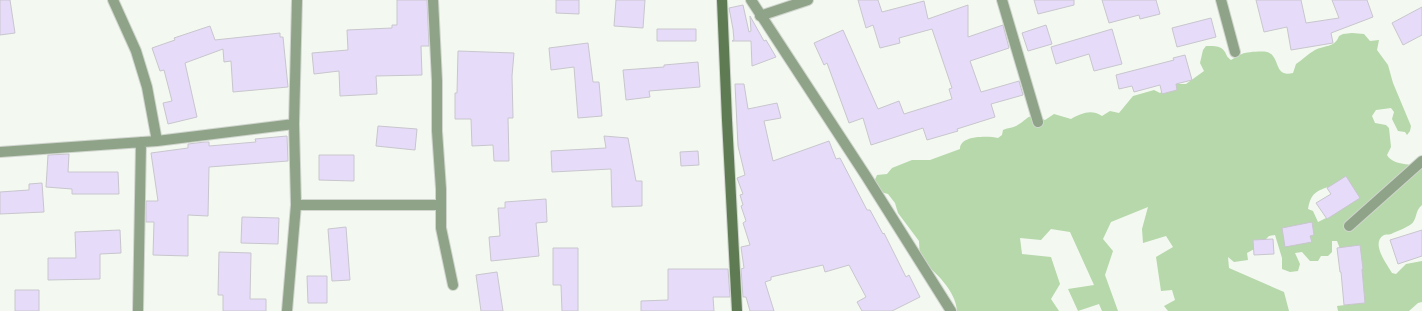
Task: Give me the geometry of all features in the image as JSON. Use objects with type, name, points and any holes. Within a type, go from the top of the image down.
[{"type":"street","points":[[113,0],[136,51],[146,87],[157,141]]},
{"type":"street","points":[[287,311],[296,205],[294,124],[297,0]]},
{"type":"street","points":[[433,0],[437,81],[437,131],[441,189],[440,228],[453,285]]},
{"type":"street","points":[[722,0],[737,311]]},
{"type":"street","points":[[751,0],[760,16],[866,176],[951,311]]},
{"type":"street","points":[[760,16],[808,0]]},
{"type":"street","points":[[1002,0],[1038,122]]},
{"type":"street","points":[[1221,0],[1235,52]]},
{"type":"street","points":[[0,152],[157,141],[294,124]]},
{"type":"street","points":[[138,311],[141,142]]},
{"type":"street","points":[[1349,226],[1422,161]]},
{"type":"street","points":[[296,205],[441,204]]},
{"type":"green space","points":[[1343,34],[1364,34],[1370,41],[1379,40],[1377,50],[1388,65],[1393,83],[1411,126],[1410,131],[1407,135],[1405,132],[1398,131],[1392,119],[1394,112],[1391,108],[1376,110],[1372,116],[1375,123],[1386,125],[1389,128],[1391,147],[1387,155],[1390,159],[1398,163],[1422,168],[1422,205],[1418,210],[1414,221],[1404,228],[1391,234],[1384,235],[1380,239],[1379,243],[1381,254],[1392,273],[1396,274],[1406,264],[1422,261],[1422,302],[1418,303],[1409,311],[1338,311],[1337,306],[1361,303],[1337,241],[1332,241],[1332,252],[1328,256],[1321,256],[1318,261],[1310,261],[1302,252],[1295,253],[1300,264],[1298,271],[1290,272],[1282,269],[1282,258],[1275,235],[1269,236],[1258,247],[1247,253],[1248,260],[1234,262],[1228,257],[1229,268],[1284,292],[1289,311],[1168,311],[1164,306],[1175,300],[1172,290],[1161,291],[1156,257],[1173,247],[1166,236],[1143,243],[1142,229],[1148,207],[1111,222],[1103,239],[1113,251],[1105,275],[1118,311],[1102,311],[1099,304],[1078,311],[1068,289],[1094,285],[1070,232],[1051,229],[1041,240],[1020,238],[1022,254],[1051,257],[1060,284],[1051,299],[1059,311],[957,311],[953,296],[944,282],[920,260],[919,241],[898,213],[895,203],[888,194],[877,191],[873,184],[877,175],[887,174],[892,168],[912,160],[930,160],[960,149],[961,144],[969,139],[982,137],[998,138],[1002,135],[1003,130],[1016,126],[1031,116],[1045,120],[1054,114],[1071,119],[1090,112],[1102,116],[1110,111],[1119,113],[1133,96],[1154,90],[1160,93],[1172,84],[1186,84],[1204,71],[1200,63],[1203,50],[1206,46],[1217,46],[1221,48],[1231,60],[1244,53],[1267,52],[1274,58],[1280,70],[1287,74],[1293,73],[1296,64],[1310,53],[1318,48],[1335,43],[1339,36]],"holes":[[[1331,186],[1346,196],[1328,217],[1318,222],[1313,211],[1308,209],[1311,199],[1315,193]]]},
{"type":"building","points":[[0,0],[10,0],[15,33],[0,35]]},
{"type":"building","points":[[397,0],[427,0],[429,46],[421,46],[422,75],[376,76],[377,94],[340,96],[339,71],[314,74],[312,53],[348,50],[347,30],[392,28],[392,25],[397,25]]},
{"type":"building","points":[[556,0],[579,0],[579,14],[556,13]]},
{"type":"building","points":[[616,0],[645,0],[643,28],[614,26]]},
{"type":"building","points":[[858,0],[878,0],[882,12],[924,1],[928,19],[968,5],[968,37],[1003,25],[1009,48],[970,61],[981,92],[1019,81],[1023,95],[991,104],[995,117],[957,129],[958,131],[927,140],[923,128],[871,145],[863,118],[849,123],[827,63],[824,65],[814,43],[843,30],[878,109],[899,101],[904,114],[952,99],[949,89],[952,88],[932,29],[899,38],[900,43],[880,48],[873,25],[866,28]]},
{"type":"building","points":[[1034,0],[1074,0],[1074,5],[1038,14]]},
{"type":"building","points":[[1102,0],[1156,0],[1160,14],[1140,19],[1139,15],[1109,23]]},
{"type":"building","points":[[1256,0],[1301,0],[1306,23],[1339,18],[1332,0],[1367,0],[1373,17],[1331,33],[1333,43],[1291,50],[1287,27],[1264,32]]},
{"type":"building","points":[[743,5],[749,32],[751,31],[750,16],[764,41],[766,40],[776,57],[752,66],[751,41],[732,41],[734,40],[733,29],[729,8]]},
{"type":"building","points":[[1422,7],[1422,35],[1403,45],[1392,23]]},
{"type":"building","points":[[1211,18],[1216,37],[1177,47],[1172,28]]},
{"type":"building","points":[[1046,25],[1052,44],[1028,51],[1022,33]]},
{"type":"building","points":[[210,26],[215,40],[280,33],[280,37],[283,37],[288,87],[233,92],[231,61],[224,62],[223,49],[185,63],[197,117],[168,124],[163,103],[172,101],[164,70],[160,71],[152,48],[175,40],[174,38]]},
{"type":"building","points":[[657,29],[696,29],[696,41],[657,41]]},
{"type":"building","points":[[1112,29],[1122,64],[1094,71],[1089,54],[1056,64],[1051,47]]},
{"type":"building","points":[[588,43],[593,82],[599,82],[602,116],[578,118],[574,67],[551,70],[549,48]]},
{"type":"building","points":[[458,51],[514,53],[512,76],[513,118],[508,118],[509,161],[494,161],[493,145],[472,146],[471,119],[455,119]]},
{"type":"building","points":[[1185,55],[1192,80],[1176,84],[1177,90],[1162,94],[1160,85],[1134,92],[1132,86],[1119,89],[1116,75],[1174,60],[1173,58]]},
{"type":"building","points":[[698,62],[700,87],[649,91],[650,97],[626,100],[623,70],[664,67],[664,65]]},
{"type":"building","points":[[735,84],[744,84],[748,109],[777,103],[781,118],[764,121],[773,161],[829,141],[836,159],[840,158],[867,210],[870,210],[883,234],[884,233],[906,277],[909,275],[920,297],[892,311],[862,311],[857,302],[866,297],[849,265],[825,272],[823,265],[771,277],[771,280],[765,282],[774,311],[750,311],[746,297],[743,297],[741,269],[744,268],[741,247],[750,245],[743,223],[746,221],[741,206],[743,205],[740,195],[743,194],[737,178],[745,175],[738,146]]},
{"type":"building","points":[[378,126],[417,129],[415,150],[376,146]]},
{"type":"building","points":[[287,136],[288,161],[209,167],[208,216],[188,215],[188,256],[153,255],[154,222],[146,222],[146,201],[158,201],[151,153],[188,148],[188,144],[209,142],[209,146],[256,142],[255,139]]},
{"type":"building","points":[[604,136],[628,138],[636,181],[642,181],[642,206],[612,207],[611,169],[552,172],[551,151],[606,148]]},
{"type":"building","points":[[698,151],[699,165],[681,166],[680,152]]},
{"type":"building","points":[[69,154],[68,172],[118,172],[119,194],[72,194],[72,189],[46,187],[48,155]]},
{"type":"building","points":[[319,155],[354,155],[354,181],[319,180]]},
{"type":"building","points":[[1346,176],[1360,198],[1327,219],[1316,203],[1331,194],[1327,188]]},
{"type":"building","points":[[42,183],[44,212],[0,214],[0,192],[29,190],[29,184]]},
{"type":"building","points":[[546,199],[547,222],[536,223],[539,256],[491,261],[489,237],[500,236],[498,208],[505,208],[505,202]]},
{"type":"building","points":[[242,217],[279,218],[278,244],[241,243]]},
{"type":"building","points":[[1312,222],[1314,235],[1310,236],[1312,242],[1285,247],[1282,228]]},
{"type":"building","points":[[346,227],[350,280],[332,281],[328,229]]},
{"type":"building","points":[[120,230],[121,253],[100,254],[100,279],[48,280],[48,258],[76,258],[75,232]]},
{"type":"building","points":[[1422,230],[1422,256],[1398,264],[1390,240]]},
{"type":"building","points":[[1273,239],[1274,254],[1254,255],[1253,240]]},
{"type":"building","points":[[1360,245],[1365,303],[1344,305],[1337,248]]},
{"type":"building","points":[[553,248],[578,248],[578,311],[562,311],[561,285],[553,285]]},
{"type":"building","points":[[219,252],[251,253],[250,299],[266,299],[266,311],[223,311],[223,295],[218,295]]},
{"type":"building","points":[[668,269],[728,269],[730,297],[713,297],[714,311],[641,311],[641,301],[668,300]]},
{"type":"building","points":[[497,272],[503,311],[481,311],[476,275]]},
{"type":"building","points":[[307,276],[327,276],[327,303],[308,303]]},
{"type":"building","points":[[15,290],[39,290],[39,311],[15,311]]}]
